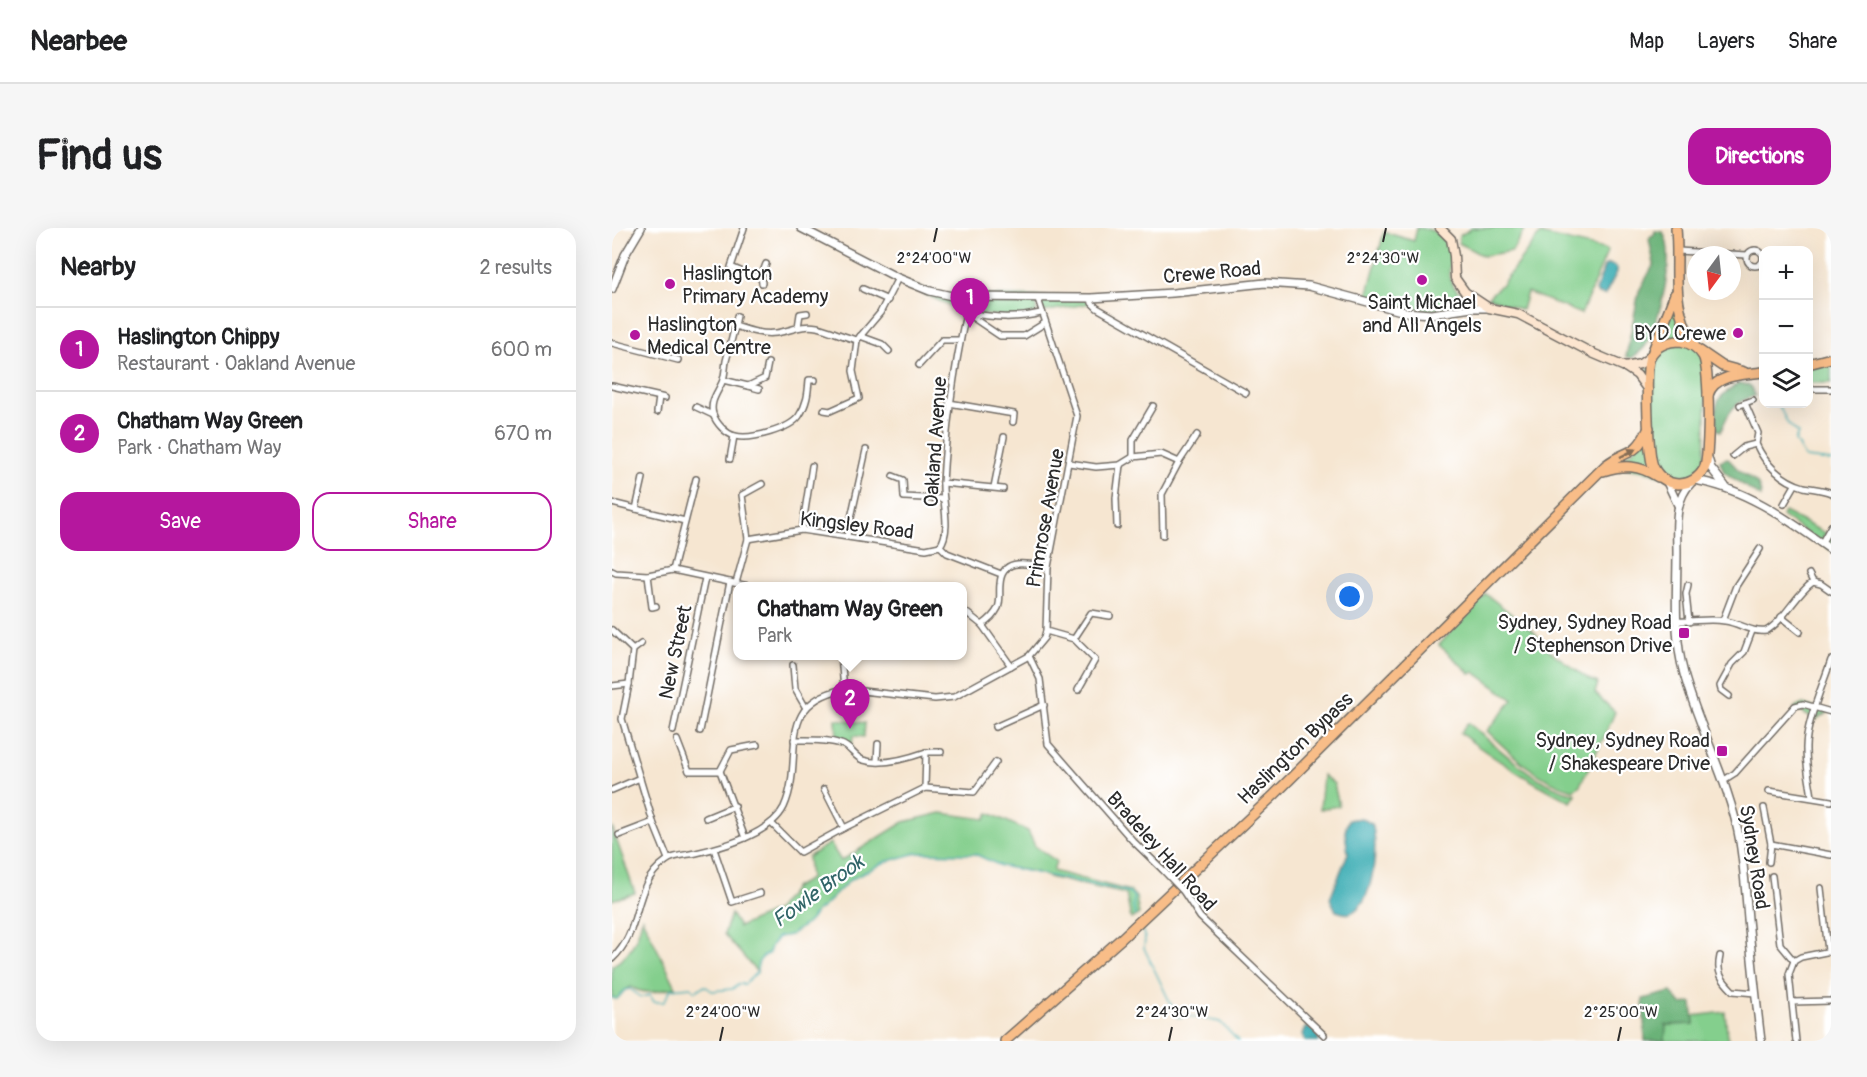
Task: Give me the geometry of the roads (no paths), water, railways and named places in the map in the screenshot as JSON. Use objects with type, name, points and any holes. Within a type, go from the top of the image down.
[{"type":"main road","points":[[1440,228],[1451,239],[1455,278],[1458,284],[1465,292],[1489,308]]},
{"type":"main road","points":[[1601,472],[1632,466],[1677,484],[1694,481],[1701,474],[1708,458],[1706,366],[1683,322],[1676,292],[1676,228]]},
{"type":"main road","points":[[1666,481],[1652,463],[1647,370],[1676,292]]},
{"type":"main road","name":"Crewe Road","points":[[1489,308],[1518,314],[1598,356],[1625,367],[1637,375],[1648,390]]},
{"type":"main road","points":[[1625,367],[1640,364],[1659,347],[1671,342],[1686,342],[1722,366],[1749,374]]},
{"type":"main road","points":[[1813,363],[1831,358]]},
{"type":"main road","points":[[1707,398],[1709,389],[1716,383],[1728,378],[1759,374]]},
{"type":"main road","name":"Haslington Bypass","points":[[1005,1041],[1122,938],[1241,827],[1612,461],[1635,451],[1649,428]]},
{"type":"street","points":[[612,289],[615,266],[641,228]]},
{"type":"street","points":[[744,228],[731,267],[762,280],[766,264]]},
{"type":"street","name":"Crewe Road","points":[[801,228],[898,278],[936,292],[964,298],[1091,298],[1173,293],[1265,283],[1309,286],[1405,312],[1431,314],[1489,308]]},
{"type":"street","points":[[1677,251],[1747,255]]},
{"type":"street","points":[[824,410],[830,411],[859,398],[853,371],[859,338],[880,313],[898,278]]},
{"type":"street","points":[[864,289],[888,300]]},
{"type":"street","name":"Oakland Avenue","points":[[940,546],[946,533],[943,483],[949,403],[966,313],[964,298]]},
{"type":"street","points":[[1091,298],[1097,308],[1246,393]]},
{"type":"street","name":"Primrose Avenue","points":[[1038,299],[1077,416],[1048,567],[1046,631]]},
{"type":"street","points":[[798,327],[797,312],[807,313]]},
{"type":"street","points":[[966,313],[1003,318],[1022,318],[1041,313]]},
{"type":"street","points":[[966,313],[1000,336],[1024,336],[1045,323]]},
{"type":"street","points":[[713,415],[714,398],[723,380],[737,316]]},
{"type":"street","points":[[735,326],[759,333],[775,333],[798,327],[818,327],[840,336],[882,344],[889,351]]},
{"type":"street","name":"Oakland Avenue","points":[[919,365],[942,340],[960,340]]},
{"type":"street","points":[[612,343],[678,360]]},
{"type":"street","points":[[748,386],[765,378],[768,363]]},
{"type":"street","points":[[696,407],[713,415],[721,427],[734,436],[744,437],[767,433],[782,428],[798,418],[808,398],[809,379]]},
{"type":"street","points":[[723,380],[759,389]]},
{"type":"street","points":[[612,386],[662,397],[657,412]]},
{"type":"street","points":[[1813,388],[1831,389]]},
{"type":"street","points":[[1754,400],[1742,404],[1758,434],[1756,444],[1766,463],[1795,484],[1831,494]]},
{"type":"street","points":[[949,403],[1014,414],[1012,422]]},
{"type":"street","points":[[1133,457],[1132,440],[1153,406]]},
{"type":"street","points":[[1163,535],[1162,494],[1197,435]]},
{"type":"street","points":[[730,459],[734,436]]},
{"type":"street","points":[[994,487],[1004,437]]},
{"type":"street","points":[[1733,456],[1744,447],[1756,444]]},
{"type":"street","points":[[847,536],[866,450]]},
{"type":"street","points":[[1069,463],[1096,467],[1120,465],[1133,457],[1161,454],[1179,462]]},
{"type":"street","points":[[1708,458],[1711,468],[1726,488]]},
{"type":"street","points":[[1117,526],[1116,498],[1120,465]]},
{"type":"street","points":[[802,530],[812,466]]},
{"type":"street","points":[[893,476],[903,480],[904,497],[943,499]]},
{"type":"street","points":[[636,509],[643,478]]},
{"type":"street","points":[[673,570],[696,479]]},
{"type":"street","name":"Sydney Road","points":[[1666,481],[1678,505],[1677,621],[1683,672],[1697,715],[1724,780],[1734,813],[1740,843],[1761,1041]]},
{"type":"street","points":[[1678,505],[1687,487],[1694,481],[1726,488],[1782,516],[1831,550]]},
{"type":"street","points":[[943,483],[1003,489]]},
{"type":"street","points":[[700,731],[733,582],[748,539],[742,495],[762,484]]},
{"type":"street","points":[[1784,504],[1795,484]]},
{"type":"street","points":[[612,503],[685,520]]},
{"type":"street","points":[[1821,544],[1831,526]]},
{"type":"street","name":"Kingsley Road","points":[[748,539],[802,530],[926,549],[940,546],[947,553],[1001,574]]},
{"type":"street","points":[[1723,620],[1736,586],[1760,549]]},
{"type":"street","points":[[982,626],[997,610],[1001,574],[1007,567],[1021,563],[1048,567]]},
{"type":"street","points":[[612,572],[648,575],[673,570],[733,582]]},
{"type":"street","points":[[1809,574],[1813,582],[1831,591]]},
{"type":"street","points":[[648,575],[651,607],[656,606]]},
{"type":"street","name":"New Street","points":[[674,731],[705,578]]},
{"type":"street","points":[[1677,621],[1723,620],[1739,624],[1752,631],[1769,630],[1793,601],[1813,582]]},
{"type":"street","points":[[1688,585],[1686,594],[1689,622]]},
{"type":"street","points":[[1074,639],[1091,613],[1110,616]]},
{"type":"street","points":[[967,614],[982,626],[1011,666]]},
{"type":"street","points":[[1781,617],[1800,632]]},
{"type":"street","points":[[612,630],[633,650]]},
{"type":"street","points":[[612,959],[621,951],[628,939],[640,896],[654,871],[668,859],[714,849],[745,838],[771,823],[783,809],[793,781],[794,740],[797,725],[806,708],[818,698],[844,689],[935,699],[954,697],[1029,656],[1039,645],[1046,631],[1074,639],[1095,660],[1078,690]]},
{"type":"street","points":[[1729,696],[1721,690],[1720,686],[1732,664],[1744,652],[1752,631]]},
{"type":"street","points":[[641,644],[633,650],[622,719],[653,822],[668,859]]},
{"type":"street","name":"Bradeley Hall Road","points":[[1029,656],[1040,679],[1048,744],[1132,841],[1183,891],[1200,917],[1324,1035]]},
{"type":"street","points":[[841,660],[844,689]]},
{"type":"street","points":[[1812,797],[1806,750],[1815,707],[1831,660]]},
{"type":"street","points":[[793,665],[795,689],[806,708]]},
{"type":"street","points":[[612,686],[629,684]]},
{"type":"street","points":[[1724,780],[1735,773],[1795,706],[1803,704],[1831,712]]},
{"type":"street","points":[[994,727],[1044,705]]},
{"type":"street","points":[[794,740],[843,744],[850,748],[857,757],[864,760],[901,761],[926,752],[941,752]]},
{"type":"street","points":[[677,741],[689,771],[720,771]]},
{"type":"street","points":[[877,761],[878,744]]},
{"type":"street","points":[[720,771],[731,750],[757,745]]},
{"type":"street","points":[[925,788],[926,752]]},
{"type":"street","points":[[771,823],[800,852],[925,788],[974,792],[996,762]]},
{"type":"street","points":[[720,771],[735,806],[745,838]]},
{"type":"street","points":[[612,790],[640,778]]},
{"type":"street","points":[[824,789],[844,828]]},
{"type":"street","points":[[1769,791],[1831,801]]},
{"type":"street","points":[[706,818],[735,806]]},
{"type":"street","points":[[1764,808],[1771,844],[1769,862]]},
{"type":"street","points":[[618,835],[653,822]]},
{"type":"street","points":[[1771,844],[1831,855]]},
{"type":"street","points":[[714,849],[732,902],[759,893]]},
{"type":"street","points":[[1772,876],[1780,945],[1794,961]]},
{"type":"street","points":[[1796,1041],[1789,974],[1794,961],[1801,957],[1830,951],[1821,888]]},
{"type":"street","points":[[1711,959],[1720,960],[1720,978],[1733,991],[1755,993]]},
{"type":"street","points":[[1792,1002],[1831,1000]]},
{"type":"water","points":[[1607,264],[1617,268],[1617,272],[1605,295],[1598,294],[1596,290]]},
{"type":"water","points":[[1361,818],[1372,824],[1375,846],[1373,873],[1365,899],[1358,908],[1345,914],[1336,911],[1330,898],[1348,853],[1345,832],[1348,820]]},
{"type":"water","points":[[1306,1027],[1315,1032],[1319,1041],[1305,1041],[1302,1034]]},
{"type":"waterway","points":[[1780,408],[1788,424],[1798,433],[1795,441],[1805,458],[1831,461]]},
{"type":"waterway","name":"Fowle Brook","points":[[612,998],[617,999],[625,990],[630,989],[641,997],[650,995],[654,1002],[664,1002],[671,989],[691,987],[695,991],[705,986],[712,991],[732,989],[745,984],[757,972],[760,961],[769,953],[778,937],[791,935],[811,920],[816,912],[850,880],[885,862],[917,853],[975,854],[1001,866],[1129,892],[1134,897],[1135,916]]},
{"type":"waterway","name":"Fowle Brook","points":[[1142,930],[1145,938],[1144,948],[1177,1017],[1189,1016],[1220,1022],[1238,1041]]},
{"type":"place","name":"Saint Michael and All Angels","points":[[1422,280]]},
{"type":"place","name":"Haslington Primary Academy","points":[[670,284]]},
{"type":"place","name":"Haslington Chippy","points":[[970,328]]},
{"type":"place","name":"BYD Crewe","points":[[1738,333]]},
{"type":"place","name":"Haslington Medical Centre","points":[[635,335]]},
{"type":"place","name":"Sydney, Sydney Road / Stephenson Drive","points":[[1684,633]]},
{"type":"place","name":"Chatham Way Green","points":[[850,729]]},
{"type":"place","name":"Sydney, Sydney Road / Shakespeare Drive","points":[[1722,751]]}]
